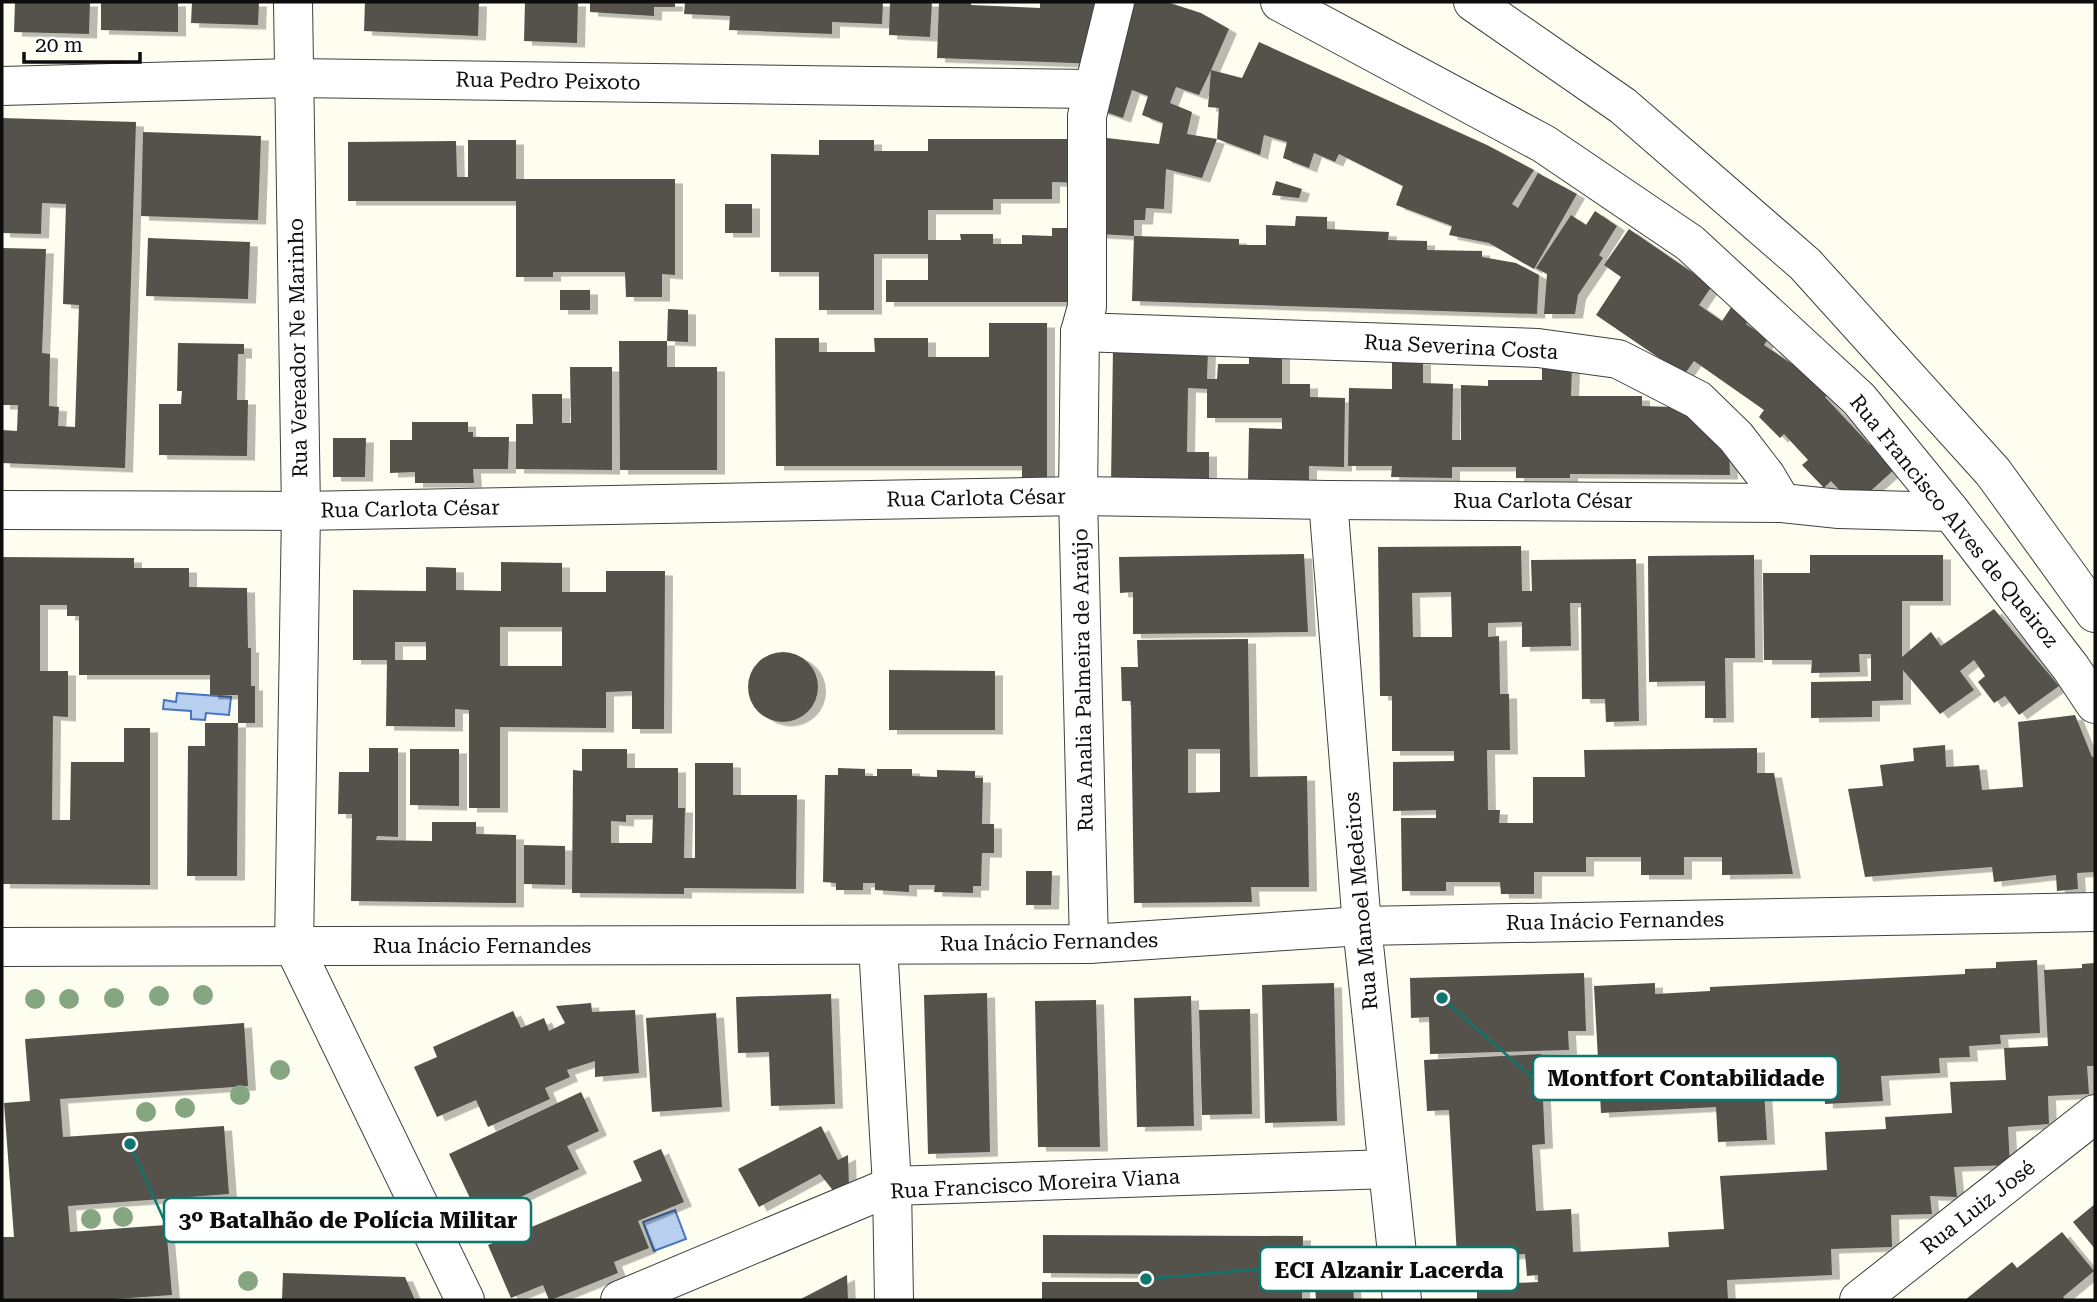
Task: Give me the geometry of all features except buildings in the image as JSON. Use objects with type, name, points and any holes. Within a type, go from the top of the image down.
[{"type":"street","name":"Rua Vereador Ne Marinho","points":[[293,2],[301,511],[294,947]]},
{"type":"street","name":"Rua Analia Palmeira de Araújo","points":[[1089,944],[1078,496],[1080,332],[1087,307],[1087,116],[1115,2]]},
{"type":"street","name":"Rua Francisco Alves de Queiroz","points":[[1280,2],[1544,144],[1690,243],[1859,399],[1951,512],[2071,668],[2095,704]]},
{"type":"street","points":[[1473,2],[1623,106],[1805,264],[1993,472],[2095,614]]},
{"type":"street","name":"Rua Pedro Peixoto","points":[[2,86],[294,78],[1093,89]]},
{"type":"street","name":"Rua Severina Costa","points":[[1080,332],[1538,348],[1618,359],[1698,400],[1736,437],[1766,476],[1782,503]]},
{"type":"street","name":"Rua Carlota César","points":[[2,510],[301,511],[1078,496],[1782,503],[1839,509],[1951,512]]},
{"type":"street","name":"Rua Manoel Medeiros","points":[[1328,500],[1362,926],[1402,1300]]},
{"type":"street","name":"Rua Inácio Fernandes","points":[[2,947],[1089,944],[1362,926],[2095,912]]},
{"type":"street","points":[[878,944],[892,1186],[894,1300]]},
{"type":"street","points":[[294,947],[465,1300]]},
{"type":"street","name":"Rua Luiz José","points":[[1876,1296],[2095,1114]]},
{"type":"street","name":"Rua Francisco Moreira Viana","points":[[620,1300],[892,1186],[1388,1169]]},
{"type":"water","points":[[177,693],[231,697],[229,715],[206,713],[205,720],[191,719],[191,711],[163,709],[164,700],[176,702]]},
{"type":"water","points":[[675,1210],[686,1239],[654,1251],[643,1222]]},
{"type":"place","name":"Montfort Contabilidade","points":[[1442,998]]},
{"type":"place","name":"3º Batalhão de Polícia Militar","points":[[130,1144]]},
{"type":"place","name":"ECI Alzanir Lacerda","points":[[1146,1279]]}]
